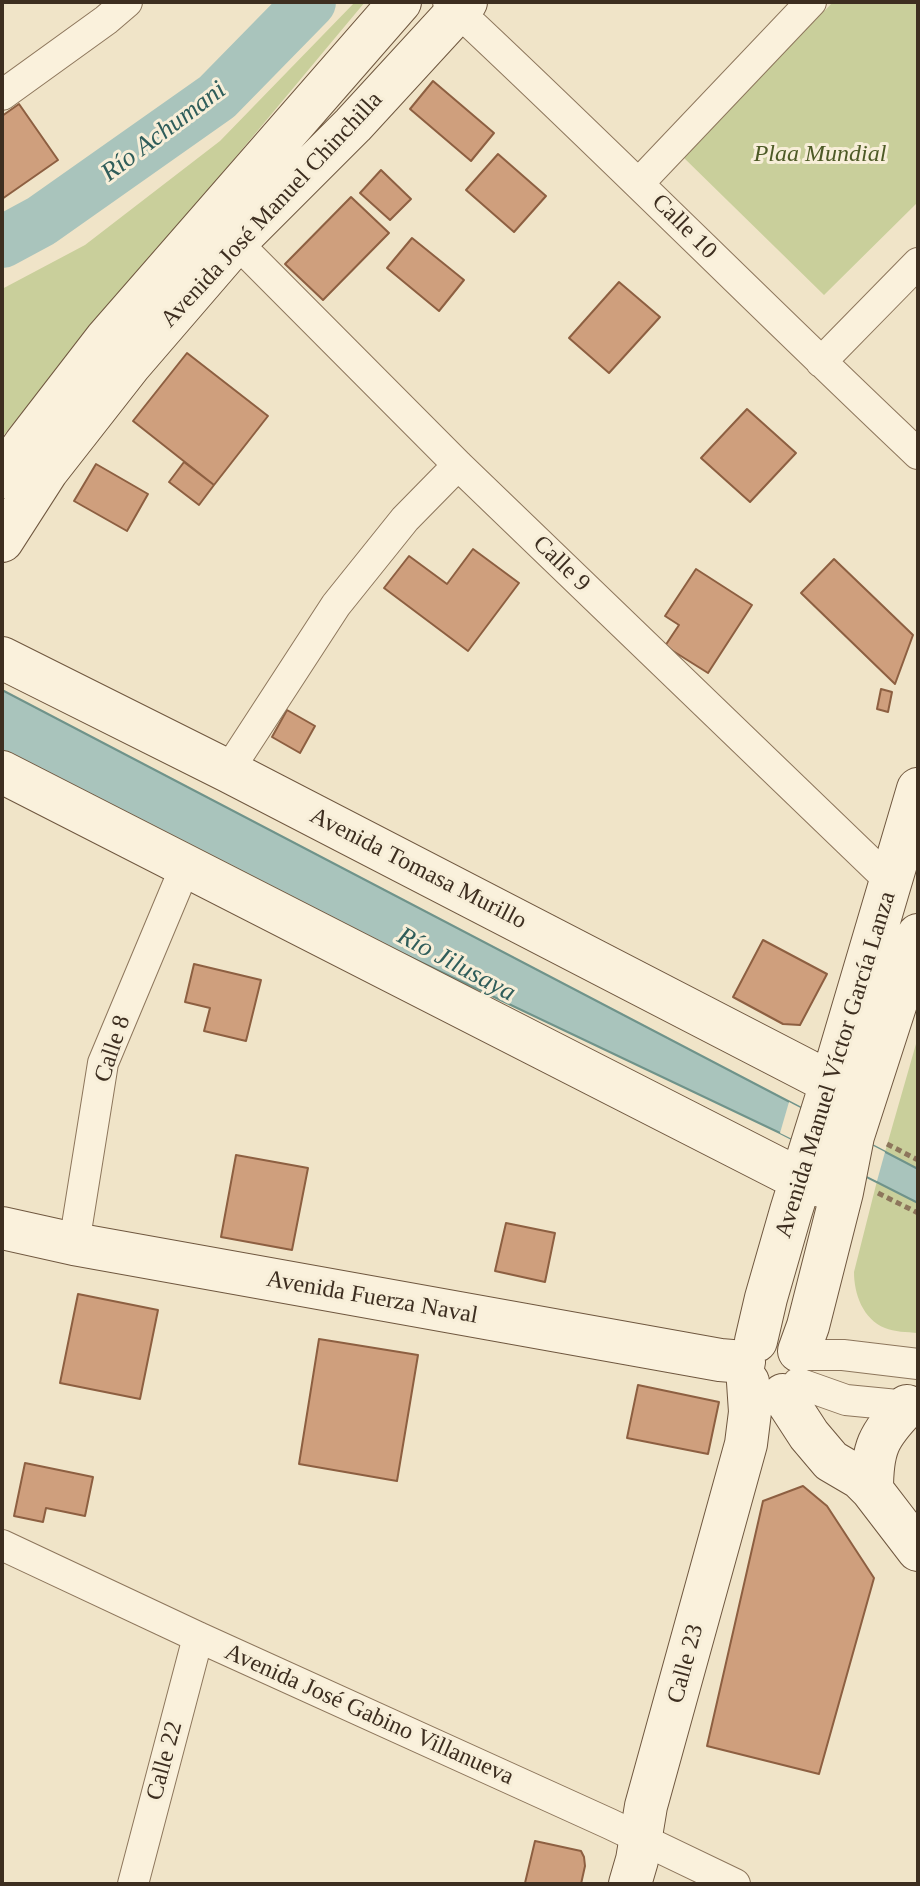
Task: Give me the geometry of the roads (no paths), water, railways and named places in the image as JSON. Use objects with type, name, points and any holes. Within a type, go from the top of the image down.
[{"type":"main road","name":"Avenida José Manuel Chinchilla","points":[[2,477],[106,339],[400,2]]},
{"type":"main road","name":"Avenida José Manuel Chinchilla","points":[[2,541],[47,471],[130,365],[236,242],[353,125],[457,5]]},
{"type":"main road","name":"Avenida Tomasa Murillo","points":[[2,658],[228,771],[842,1145]]},
{"type":"main road","points":[[2,772],[186,865],[842,1145]]},
{"type":"main road","name":"Avenida Manuel Víctor García Lanza","points":[[778,1372],[808,1326],[891,882],[918,789]]},
{"type":"main road","points":[[891,882],[918,914]]},
{"type":"main road","name":"Avenida Manuel Víctor García Lanza","points":[[842,1145],[918,935]]},
{"type":"main road","name":"Avenida Fuerza Naval","points":[[2,1228],[74,1244],[778,1372]]},
{"type":"main road","points":[[778,1372],[809,1435],[831,1461],[866,1484],[918,1550]]},
{"type":"main road","name":"Calle 23","points":[[630,1884],[650,1791],[746,1444],[750,1412],[778,1372]]},
{"type":"main road","points":[[866,1484],[878,1442],[890,1423],[912,1406]]},
{"type":"street","points":[[2,95],[127,2]]},
{"type":"street","points":[[639,183],[811,2]]},
{"type":"street","name":"Calle 10","points":[[457,5],[918,454]]},
{"type":"street","name":"Calle 9","points":[[236,242],[458,465],[891,882]]},
{"type":"street","points":[[821,362],[918,263]]},
{"type":"street","points":[[228,771],[336,605],[405,519],[458,465]]},
{"type":"street","name":"Calle 8","points":[[74,1244],[103,1063],[186,865]]},
{"type":"street","name":"Avenida Fuerza Naval","points":[[778,1372],[843,1355],[918,1364]]},
{"type":"street","name":"Avenida Fuerza Naval","points":[[778,1372],[846,1400],[912,1406]]},
{"type":"street","name":"Avenida José Gabino Villanueva","points":[[2,1545],[735,1884]]},
{"type":"street","name":"Calle 22","points":[[133,1884],[198,1637]]},
{"type":"water","name":"Río Jilusaya","points":[[2,690],[918,1169],[918,1203],[780,1133],[2,763]]},
{"type":"waterway","name":"Río Achumani","points":[[2,242],[41,221],[217,97],[310,2]]},
{"type":"park label","name":"Plaa Mundial","points":[[820,155]]}]
